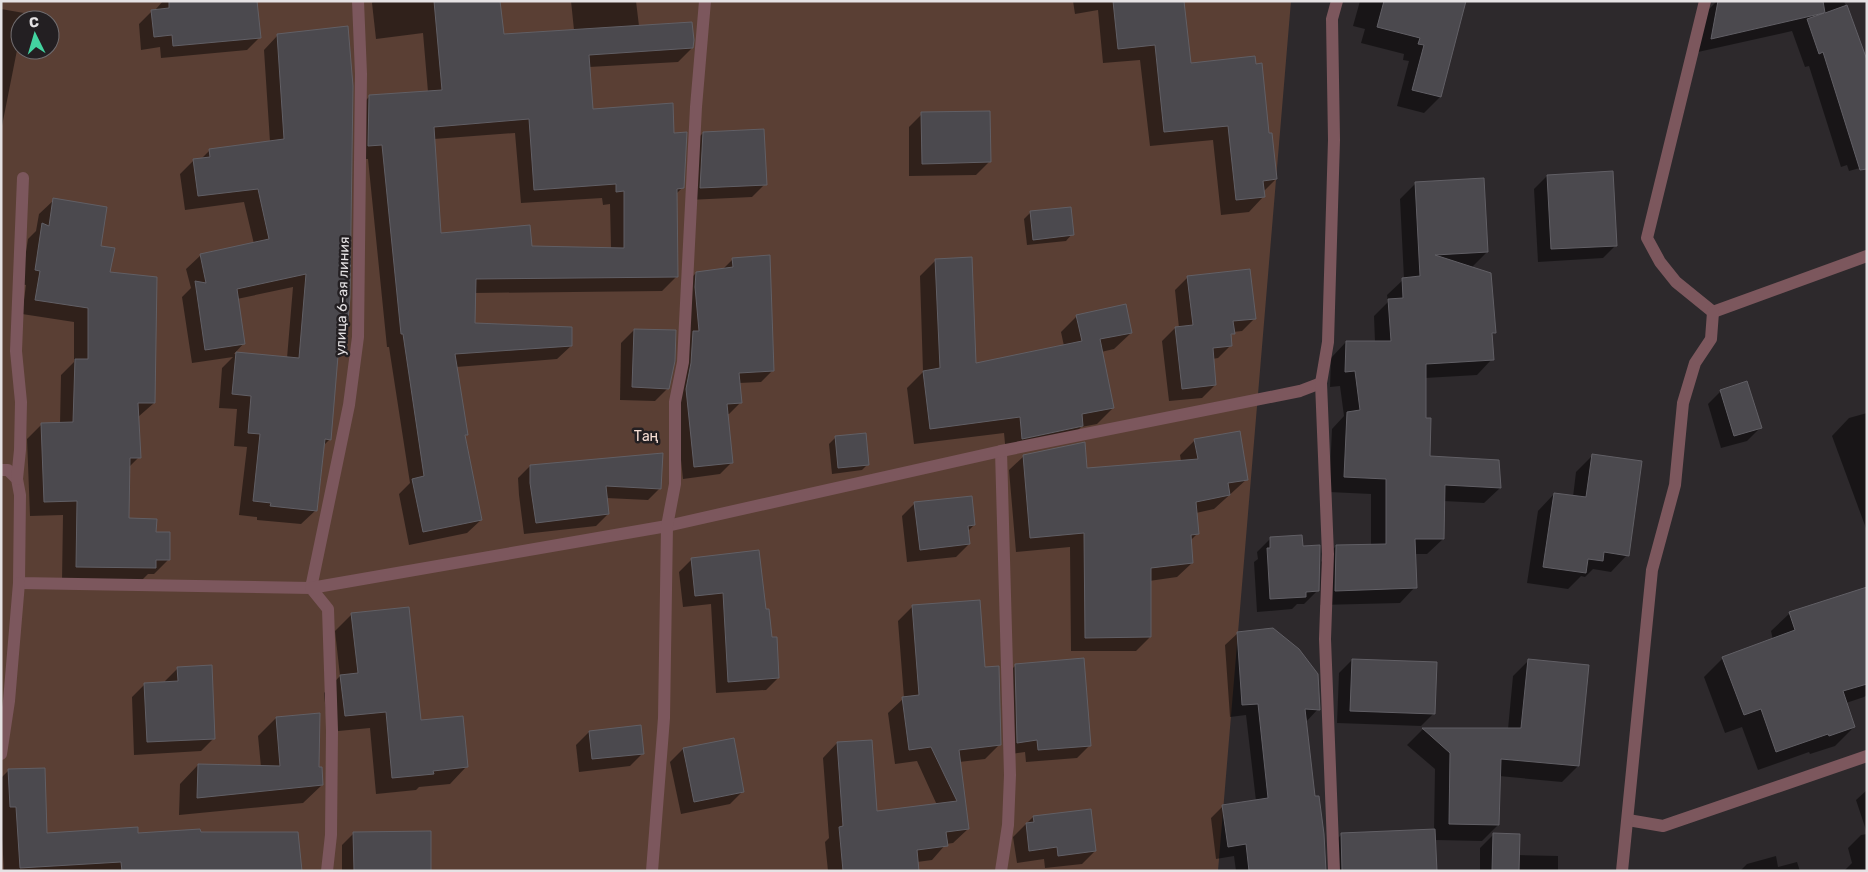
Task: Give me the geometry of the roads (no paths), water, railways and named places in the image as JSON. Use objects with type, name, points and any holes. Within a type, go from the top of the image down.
[{"type":"street","name":"улица 6-ая линия","points":[[311,588],[349,404],[358,337],[361,74],[358,1]]},
{"type":"street","points":[[652,871],[664,718],[667,526],[675,484],[675,402],[683,362],[696,107],[705,1]]},
{"type":"street","points":[[1334,871],[1325,649],[1328,554],[1321,383],[1328,342],[1334,140],[1332,19],[1337,1]]},
{"type":"street","points":[[1705,1],[1647,238],[1660,262],[1676,282],[1713,312]]},
{"type":"street","points":[[1,754],[9,701],[19,583],[20,495],[17,479],[21,402],[16,351],[23,178]]},
{"type":"street","points":[[1713,312],[1867,256]]},
{"type":"street","points":[[1622,871],[1652,570],[1674,485],[1683,403],[1696,363],[1711,339],[1713,312]]},
{"type":"street","points":[[19,583],[311,588],[667,526],[1000,451],[1300,391],[1321,383]]},
{"type":"street","points":[[1000,451],[1010,775],[1008,825],[1001,871]]},
{"type":"street","points":[[1,470],[8,470],[17,479]]},
{"type":"street","points":[[311,588],[328,609],[332,731],[331,835],[326,871]]},
{"type":"street","points":[[1628,820],[1663,826],[1867,756]]},
{"type":"park label","name":"Таң","points":[[646,436]]}]
